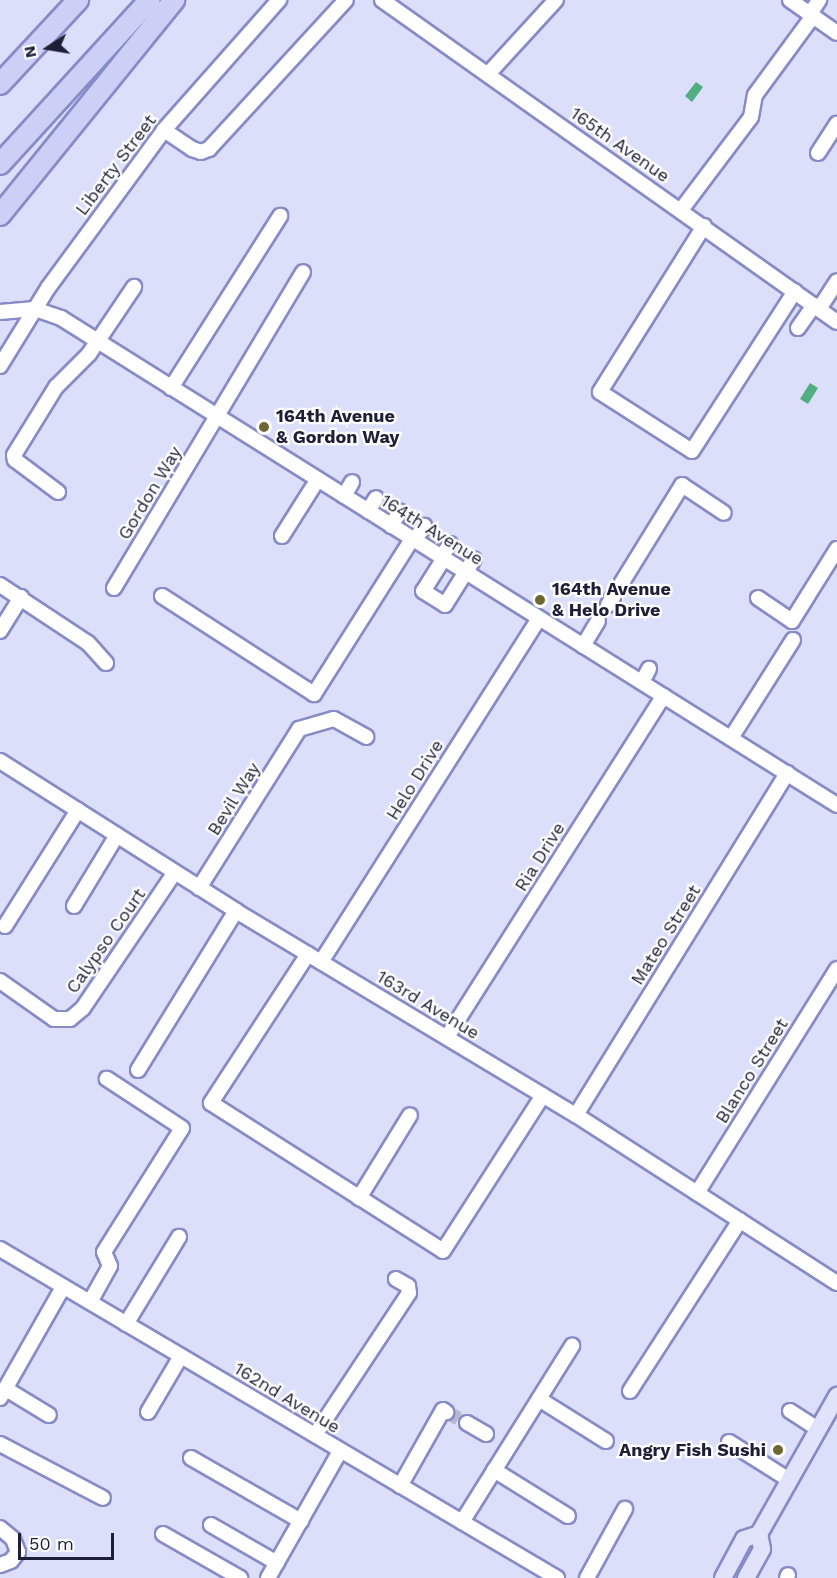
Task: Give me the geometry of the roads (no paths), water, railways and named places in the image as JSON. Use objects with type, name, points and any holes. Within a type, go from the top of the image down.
[{"type":"highway","points":[[0,84],[78,0]]},
{"type":"highway","points":[[0,164],[150,0]]},
{"type":"highway","points":[[0,215],[174,0]]},
{"type":"main road","points":[[746,1578],[762,1549],[759,1534],[837,1396]]},
{"type":"main road","points":[[723,1578],[744,1539],[759,1534]]},
{"type":"street","name":"Liberty Street","points":[[0,366],[35,309],[165,130],[279,0]]},
{"type":"street","points":[[165,130],[192,149],[201,152],[209,149],[346,0]]},
{"type":"street","name":"165th Avenue","points":[[382,0],[489,73],[837,322]]},
{"type":"street","points":[[489,73],[556,0]]},
{"type":"street","points":[[790,0],[837,33]]},
{"type":"street","points":[[681,210],[751,117],[755,95],[812,15],[819,0]]},
{"type":"street","points":[[818,153],[837,124]]},
{"type":"street","points":[[171,388],[280,216]]},
{"type":"street","points":[[704,226],[600,392],[692,451],[795,291]]},
{"type":"street","name":"Gordon Way","points":[[114,588],[303,272]]},
{"type":"street","points":[[798,328],[837,281]]},
{"type":"street","points":[[58,492],[15,460],[14,455],[56,387],[70,377],[98,342],[134,287]]},
{"type":"street","name":"164th Avenue","points":[[0,312],[35,309],[61,318],[837,805]]},
{"type":"street","points":[[282,536],[318,479]]},
{"type":"street","points":[[344,496],[352,482]]},
{"type":"street","points":[[608,605],[682,485],[724,513]]},
{"type":"street","points":[[368,511],[376,498]]},
{"type":"street","points":[[391,526],[400,511]]},
{"type":"street","points":[[162,597],[314,694],[424,526]]},
{"type":"street","points":[[450,544],[423,591],[445,605],[474,559]]},
{"type":"street","points":[[758,598],[792,621],[837,549]]},
{"type":"street","points":[[0,585],[88,643],[106,663]]},
{"type":"street","points":[[0,631],[21,597]]},
{"type":"street","name":"Helo Drive","points":[[321,962],[539,618]]},
{"type":"street","points":[[583,646],[598,621]]},
{"type":"street","points":[[731,738],[793,640]]},
{"type":"street","points":[[642,682],[649,669]]},
{"type":"street","name":"Ria Drive","points":[[447,1037],[663,696]]},
{"type":"street","name":"Bevil Way","points":[[200,888],[299,729],[334,719],[366,737]]},
{"type":"street","name":"163rd Avenue","points":[[0,761],[236,911],[576,1115],[837,1283]]},
{"type":"street","name":"Mateo Street","points":[[576,1115],[786,773]]},
{"type":"street","points":[[5,926],[78,810]]},
{"type":"street","points":[[74,906],[117,835]]},
{"type":"street","name":"Calypso Court","points":[[0,981],[54,1019],[70,1019],[83,1008],[175,872]]},
{"type":"street","points":[[138,1070],[236,911]]},
{"type":"street","points":[[308,954],[211,1103],[443,1251],[543,1095]]},
{"type":"street","name":"Blanco Street","points":[[697,1193],[837,969]]},
{"type":"street","points":[[90,1302],[110,1266],[104,1252],[182,1128],[107,1079]]},
{"type":"street","points":[[359,1198],[410,1115]]},
{"type":"street","points":[[630,1392],[740,1220]]},
{"type":"street","points":[[126,1324],[179,1237]]},
{"type":"street","name":"162nd Avenue","points":[[0,1249],[557,1578]]},
{"type":"street","points":[[315,1435],[410,1293],[408,1286],[396,1278]]},
{"type":"street","points":[[49,1415],[3,1394],[63,1287]]},
{"type":"street","points":[[462,1522],[572,1346]]},
{"type":"street","points":[[148,1412],[181,1356]]},
{"type":"street","points":[[539,1399],[606,1441]]},
{"type":"street","points":[[400,1486],[443,1410],[446,1412]]},
{"type":"street","points":[[790,1411],[818,1429]]},
{"type":"street","points":[[467,1424],[486,1434]]},
{"type":"street","points":[[729,1442],[789,1480]]},
{"type":"street","points":[[0,1444],[103,1498]]},
{"type":"street","points":[[268,1578],[340,1451]]},
{"type":"street","points":[[191,1458],[300,1521]]},
{"type":"street","points":[[494,1470],[568,1516]]},
{"type":"street","points":[[587,1578],[625,1509]]},
{"type":"street","points":[[211,1525],[277,1563]]},
{"type":"street","points":[[0,1528],[13,1539],[18,1552],[11,1561],[0,1564]]},
{"type":"street","points":[[163,1534],[240,1578]]},
{"type":"tunnel","points":[[446,1412],[467,1423]]},
{"type":"place","name":"164th Avenue & Gordon Way","points":[[264,427]]},
{"type":"place","name":"164th Avenue & Helo Drive","points":[[540,600]]},
{"type":"place","name":"Angry Fish Sushi","points":[[778,1450]]}]
